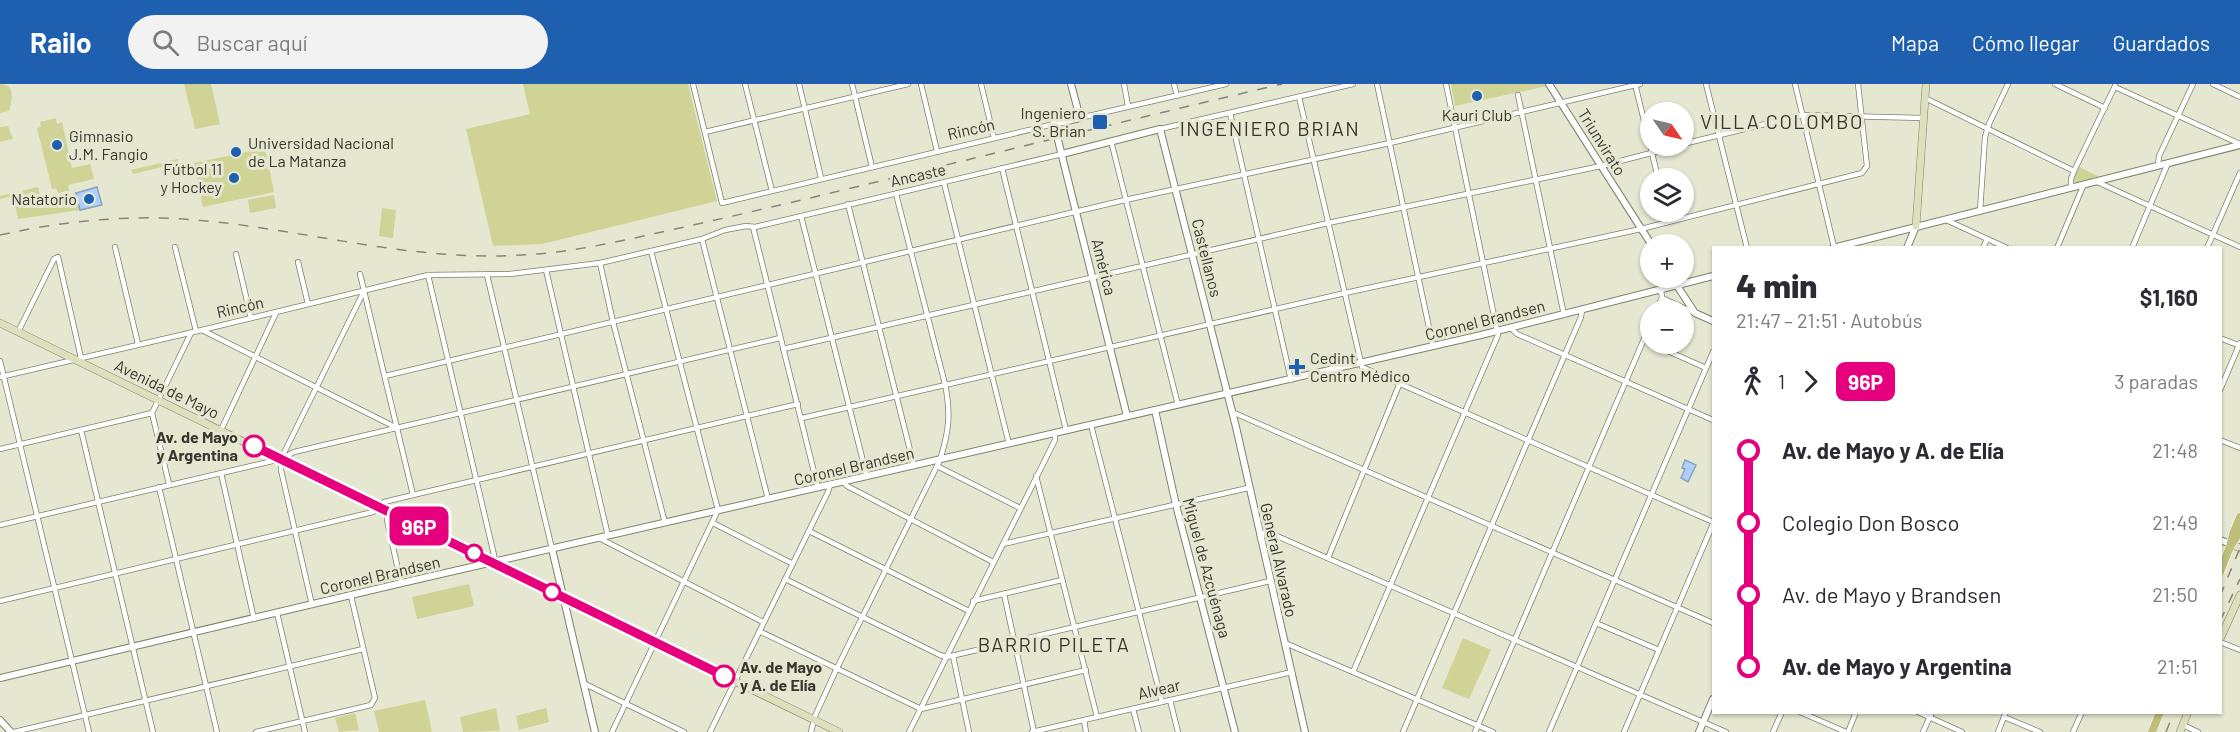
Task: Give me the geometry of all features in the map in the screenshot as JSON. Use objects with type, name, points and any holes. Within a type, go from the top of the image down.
[{"type":"main road","points":[[1916,226],[1926,84]]},
{"type":"main road","name":"Avenida de Mayo","points":[[0,323],[78,359],[839,732]]},
{"type":"main road","points":[[2222,567],[2240,517]]},
{"type":"main road","points":[[2231,544],[2240,532]]},
{"type":"main road","points":[[2231,544],[2240,548]]},
{"type":"main road","points":[[2222,636],[2240,595]]},
{"type":"main road","points":[[2152,732],[2157,714]]},
{"type":"main road","points":[[2182,729],[2187,714]]},
{"type":"street","points":[[693,84],[705,132],[908,84]]},
{"type":"street","points":[[746,84],[772,191]]},
{"type":"street","points":[[799,84],[821,178]]},
{"type":"street","points":[[852,84],[872,167]]},
{"type":"street","points":[[921,84],[937,151]]},
{"type":"street","points":[[981,84],[993,138]]},
{"type":"street","points":[[1071,84],[1080,118]]},
{"type":"street","points":[[1124,84],[1128,106]]},
{"type":"street","points":[[1174,84],[1177,96]]},
{"type":"street","name":"Rincón","points":[[705,132],[722,203],[1225,84]]},
{"type":"street","name":"Ancaste","points":[[487,275],[546,270],[651,251],[702,239],[724,231],[944,183],[1353,84]]},
{"type":"street","points":[[1377,84],[1433,346]]},
{"type":"street","points":[[1353,672],[1497,339],[1498,331],[1446,84]]},
{"type":"street","name":"Triunvirato","points":[[1549,84],[1644,234]]},
{"type":"street","points":[[385,376],[448,363],[863,262],[1016,228],[1125,200],[1390,143],[1637,84],[1641,102]]},
{"type":"street","points":[[1706,84],[1747,246]]},
{"type":"street","points":[[1795,84],[1833,246]]},
{"type":"street","points":[[1694,215],[1862,173],[1865,170],[1858,84]]},
{"type":"street","points":[[1980,211],[1988,128],[2008,84]]},
{"type":"street","points":[[2055,84],[2105,108]]},
{"type":"street","points":[[2158,165],[2159,156],[2193,84]]},
{"type":"street","points":[[2213,84],[2240,97]]},
{"type":"street","points":[[2071,188],[2074,171],[2116,85],[2240,145]]},
{"type":"street","points":[[1518,95],[1564,315]]},
{"type":"street","points":[[1299,96],[1360,364],[1364,369],[1712,523]]},
{"type":"street","points":[[1925,98],[2074,171]]},
{"type":"street","points":[[1230,113],[1291,380]]},
{"type":"street","points":[[1694,141],[1802,115],[1923,118]]},
{"type":"street","name":"América","points":[[1054,124],[1127,416]]},
{"type":"street","name":"Castellanos","points":[[1160,129],[1227,394]]},
{"type":"street","points":[[1111,141],[1178,405]]},
{"type":"street","points":[[1837,246],[2240,145]]},
{"type":"street","points":[[783,349],[1328,223],[1601,166],[1640,155]]},
{"type":"street","points":[[2133,246],[2168,163]]},
{"type":"street","points":[[1002,168],[1066,430]]},
{"type":"street","points":[[2208,246],[2240,173]]},
{"type":"street","points":[[2094,181],[2240,248]]},
{"type":"street","points":[[944,183],[1009,444]]},
{"type":"street","points":[[2058,246],[2085,184]]},
{"type":"street","points":[[810,732],[837,668],[939,463],[949,423],[949,405],[945,384],[896,194]]},
{"type":"street","points":[[848,204],[914,466]]},
{"type":"street","points":[[801,216],[867,477]]},
{"type":"street","points":[[1944,219],[2003,246]]},
{"type":"street","points":[[802,418],[1210,323],[1666,222]]},
{"type":"street","points":[[753,226],[819,488]]},
{"type":"street","points":[[1908,246],[1916,226]]},
{"type":"street","points":[[702,239],[768,499]]},
{"type":"street","points":[[1984,246],[1987,239]]},
{"type":"street","points":[[115,247],[138,344]]},
{"type":"street","points":[[169,484],[152,413],[196,331],[175,247]]},
{"type":"street","points":[[612,732],[718,510],[651,251]]},
{"type":"street","points":[[236,254],[251,318]]},
{"type":"street","points":[[18,332],[57,257],[78,359]]},
{"type":"street","points":[[298,262],[308,304]]},
{"type":"street","points":[[600,262],[613,322],[665,523]]},
{"type":"street","points":[[546,270],[608,536]]},
{"type":"street","points":[[360,274],[413,495]]},
{"type":"street","points":[[428,275],[495,555],[493,563]]},
{"type":"street","name":"Rincón","points":[[2,376],[428,275],[487,275]]},
{"type":"street","points":[[487,275],[595,732]]},
{"type":"street","name":"Coronel Brandsen","points":[[1694,281],[1712,276]]},
{"type":"street","name":"Coronel Brandsen","points":[[0,678],[718,510],[914,466],[939,463],[1066,430],[1360,364],[1669,288]]},
{"type":"street","points":[[1678,288],[1695,313]]},
{"type":"street","points":[[1661,290],[1662,298],[1712,321]]},
{"type":"street","points":[[312,605],[281,470],[281,459],[364,291]]},
{"type":"street","points":[[1403,732],[1582,310]]},
{"type":"street","points":[[220,430],[276,312]]},
{"type":"street","points":[[1511,328],[1517,334],[1712,420]]},
{"type":"street","points":[[196,331],[397,428]]},
{"type":"street","points":[[0,525],[281,459],[294,452],[780,338]]},
{"type":"street","points":[[2222,339],[2240,345],[2222,386]]},
{"type":"street","points":[[1475,732],[1640,349]]},
{"type":"street","points":[[1675,354],[1706,368]]},
{"type":"street","points":[[1549,732],[1712,354]]},
{"type":"street","points":[[0,361],[89,732]]},
{"type":"street","points":[[1328,558],[1399,385]]},
{"type":"street","name":"General Alvarado","points":[[1227,394],[1305,732]]},
{"type":"street","points":[[0,601],[373,512],[384,502],[798,404]]},
{"type":"street","name":"Miguel de Azcuénaga","points":[[1155,410],[1176,505],[1235,732]]},
{"type":"street","points":[[1232,412],[1712,623]]},
{"type":"street","points":[[0,449],[152,413]]},
{"type":"street","points":[[1091,425],[1162,702]]},
{"type":"street","points":[[81,430],[153,732]]},
{"type":"street","points":[[909,732],[950,656],[973,601],[1055,440],[1055,433]]},
{"type":"street","points":[[2222,441],[2240,448]]},
{"type":"street","points":[[939,463],[1020,508]]},
{"type":"street","points":[[220,473],[254,619]]},
{"type":"street","points":[[1036,476],[1097,717]]},
{"type":"street","points":[[843,482],[993,562]]},
{"type":"street","points":[[710,732],[830,485]]},
{"type":"street","points":[[159,487],[217,732]]},
{"type":"street","points":[[1002,544],[1248,488]]},
{"type":"street","points":[[387,511],[401,583]]},
{"type":"street","points":[[713,523],[793,564]]},
{"type":"street","points":[[1624,732],[1712,525]]},
{"type":"street","points":[[809,531],[969,610]]},
{"type":"street","points":[[1260,540],[1264,533],[1270,533],[1726,732]]},
{"type":"street","points":[[599,538],[763,622]]},
{"type":"street","points":[[2222,541],[2231,544]]},
{"type":"street","points":[[785,579],[940,656],[950,656],[1270,581]]},
{"type":"street","points":[[973,601],[1062,580]]},
{"type":"street","points":[[1004,594],[1025,685],[1033,732]]},
{"type":"street","points":[[256,732],[371,705],[374,702],[351,596]]},
{"type":"street","points":[[277,613],[305,732]]},
{"type":"street","points":[[1596,623],[1659,650]]},
{"type":"street","points":[[759,630],[921,709],[1086,670]]},
{"type":"street","points":[[2222,641],[2240,650]]},
{"type":"street","points":[[1285,644],[1493,732]]},
{"type":"street","points":[[0,720],[13,732],[363,649]]},
{"type":"street","points":[[950,656],[969,732]]},
{"type":"street","name":"Alvear","points":[[1033,732],[1292,672]]},
{"type":"street","points":[[584,683],[684,732]]},
{"type":"street","points":[[1170,700],[1178,732]]},
{"type":"street","points":[[1699,732],[1712,701]]},
{"type":"street","points":[[1133,709],[1139,732]]},
{"type":"street","points":[[1773,732],[1781,714]]},
{"type":"street","points":[[1805,714],[1847,732],[1856,714]]},
{"type":"street","points":[[2073,732],[2081,714]]},
{"type":"street","points":[[1923,732],[1931,715],[1962,732]]},
{"type":"street","points":[[1998,732],[2005,715],[2040,732]]},
{"type":"street","points":[[1084,720],[1086,732]]},
{"type":"street","points":[[2182,729],[2198,732]]},
{"type":"green space","points":[[0,84],[9,87],[12,98],[9,111],[0,113]]},
{"type":"green space","points":[[184,84],[211,84],[220,124],[195,129]]},
{"type":"green space","points":[[523,84],[688,84],[717,201],[542,244],[493,246],[466,129],[530,114]]},
{"type":"green space","name":"Kauri Club","points":[[1451,84],[1546,84],[1547,86],[1455,106]]},
{"type":"green space","name":"Gimnasio J.M. Fangio","points":[[56,118],[57,124],[62,122],[72,168],[90,164],[94,179],[68,185],[69,191],[58,193],[56,188],[52,189],[37,128],[41,127],[40,122]]},
{"type":"green space","points":[[8,126],[13,139],[0,142],[0,127]]},
{"type":"green space","name":"Fútbol 11 y Hockey","points":[[265,148],[274,192],[203,207],[194,163]]},
{"type":"green space","points":[[178,159],[178,163],[133,174],[131,170]]},
{"type":"green space","points":[[2079,167],[2100,177],[2075,183],[2073,180]]},
{"type":"green space","points":[[38,187],[42,201],[76,193],[80,210],[18,219],[13,196],[0,199],[0,196]]},
{"type":"green space","points":[[274,195],[276,208],[250,213],[248,200]]},
{"type":"green space","points":[[382,208],[396,210],[393,238],[379,236]]},
{"type":"green space","points":[[469,584],[474,606],[417,619],[412,597]]},
{"type":"green space","points":[[1463,638],[1491,650],[1469,699],[1442,688]]},
{"type":"green space","points":[[425,700],[432,732],[379,732],[374,711]]},
{"type":"green space","points":[[496,708],[500,731],[463,732],[460,717]]},
{"type":"green space","points":[[546,708],[549,722],[519,730],[516,716]]},
{"type":"green space","points":[[355,713],[359,730],[339,732],[335,718]]},
{"type":"water","name":"Natatorio","points":[[97,187],[102,205],[80,210],[76,193]]},
{"type":"water","points":[[1685,460],[1696,465],[1688,482],[1681,478],[1685,469],[1682,468]]},
{"type":"railway","points":[[0,235],[97,220],[172,218],[236,224],[358,244],[439,254],[480,256],[555,252],[606,244],[734,216],[1282,84]]},
{"type":"railway","points":[[2222,591],[2240,548]]},
{"type":"railway","points":[[2222,617],[2240,579]]},
{"type":"railway","points":[[2166,732],[2173,714]]},
{"type":"bus line","name":"96P","points":[[254,446],[724,676]]},
{"type":"place","name":"Kauri Club","points":[[1477,96]]},
{"type":"place","name":"Ingeniero S. Brian","points":[[1100,122]]},
{"type":"place","name":"Gimnasio J.M. Fangio","points":[[57,145]]},
{"type":"place","name":"Universidad Nacional de La Matanza","points":[[236,152]]},
{"type":"place","name":"Fútbol 11 y Hockey","points":[[234,178]]},
{"type":"place","name":"Natatorio","points":[[89,199]]},
{"type":"place","name":"Cedint Centro Médico","points":[[1297,367]]},
{"type":"place","name":"Av. de Mayo y Argentina","points":[[254,446]]},
{"type":"place","name":"Av. de Mayo y A. de Elía","points":[[724,676]]},
{"type":"district","name":"VILLA COLOMBO","points":[[1782,122]]},
{"type":"district","name":"INGENIERO BRIAN","points":[[1270,129]]},
{"type":"district","name":"BARRIO PILETA","points":[[1054,645]]}]
